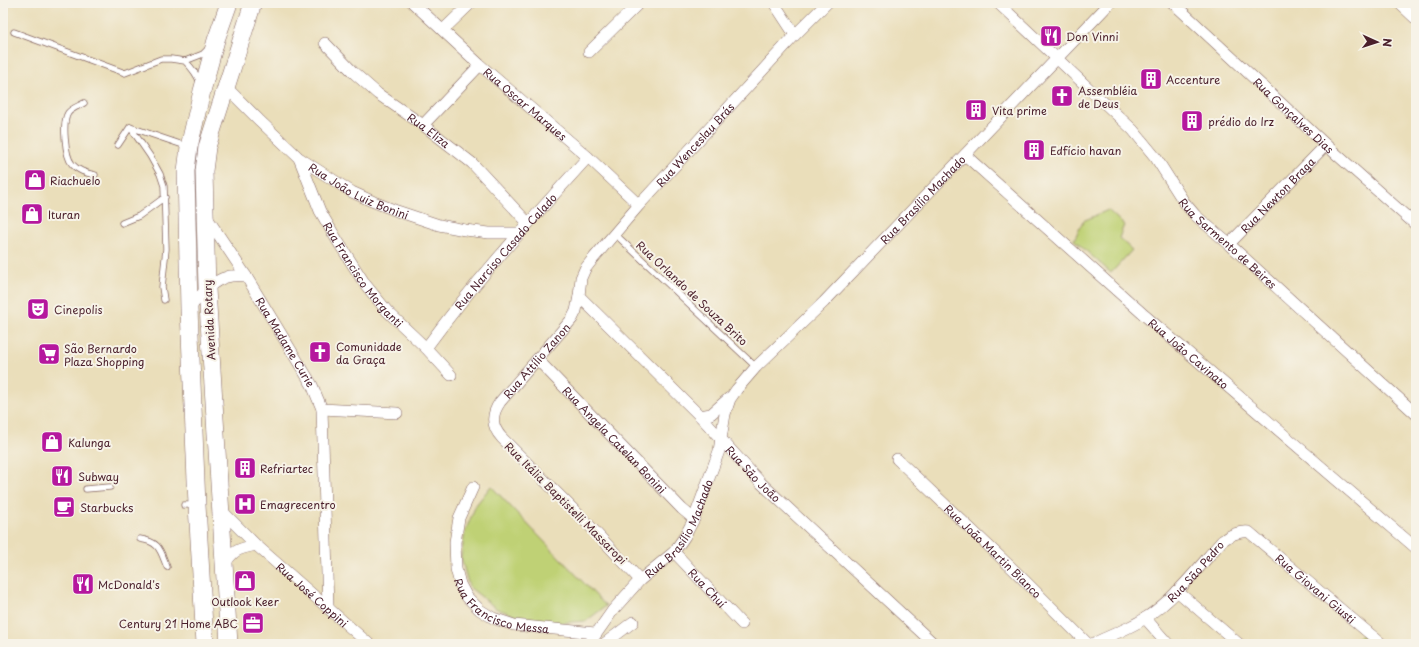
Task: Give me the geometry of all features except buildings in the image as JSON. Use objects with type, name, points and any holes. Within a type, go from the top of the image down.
[{"type":"main road","name":"Avenida Rotary","points":[[205,644],[190,505],[189,309],[185,184],[188,147],[216,40],[229,3]]},
{"type":"main road","name":"Avenida Rotary","points":[[229,644],[207,289],[204,171],[207,146],[253,3]]},
{"type":"street","name":"Rua Oscar Marques","points":[[413,3],[480,65],[588,157],[638,205]]},
{"type":"street","points":[[443,30],[471,3]]},
{"type":"street","points":[[590,52],[639,3]]},
{"type":"street","points":[[774,3],[795,35]]},
{"type":"street","name":"Rua Wenceslau Brás","points":[[580,296],[581,278],[586,269],[638,205],[795,35],[827,3]]},
{"type":"street","name":"Rua Sarmento de Beires","points":[[998,3],[1134,130],[1162,166],[1184,202],[1195,215],[1229,244],[1416,414]]},
{"type":"street","name":"Rua Brasílio Machado","points":[[700,416],[711,414],[733,394],[756,367],[824,302],[1110,3]]},
{"type":"street","name":"Rua Gonçalves Dias","points":[[1174,3],[1326,145],[1416,225]]},
{"type":"street","points":[[1399,3],[1416,18]]},
{"type":"street","name":"Rua Eliza","points":[[325,43],[378,94],[423,125],[472,163],[528,223]]},
{"type":"street","points":[[423,125],[480,65]]},
{"type":"street","name":"Rua João Luiz Bonini","points":[[226,88],[300,158],[352,192],[397,211],[439,225],[489,233],[520,233]]},
{"type":"street","name":"Rua Newton Braga","points":[[1229,244],[1326,145]]},
{"type":"street","name":"Rua João Cavinato","points":[[965,155],[1143,314],[1416,548]]},
{"type":"street","name":"Rua Narciso Casado Calado","points":[[426,348],[441,327],[528,223],[588,157]]},
{"type":"street","name":"Rua Francisco Morganti","points":[[300,158],[320,211],[365,284],[387,311],[426,348],[451,375]]},
{"type":"street","name":"Rua Madame Curie","points":[[205,214],[246,276],[312,385],[322,409],[328,608]]},
{"type":"street","points":[[189,309],[207,289],[221,279],[228,276],[246,276]]},
{"type":"street","name":"Rua Attílio Zanon","points":[[494,424],[494,414],[496,408],[572,319],[580,296]]},
{"type":"street","name":"Rua São João","points":[[580,296],[700,416],[761,483],[934,644]]},
{"type":"street","name":"Rua Angela Catelan Bonini","points":[[537,360],[682,509],[694,518]]},
{"type":"street","name":"Rua Brasílio Machado","points":[[589,644],[595,633],[613,610],[640,580],[674,552],[684,536],[694,518],[719,451],[725,414],[733,394]]},
{"type":"street","points":[[322,409],[398,413]]},
{"type":"street","name":"Rua Itália Baptistelli Massaropi","points":[[494,424],[496,432],[640,580]]},
{"type":"street","name":"Rua João Martin Bianco","points":[[897,459],[1015,571],[1088,644]]},
{"type":"street","name":"Rua Francisco Messa","points":[[473,487],[459,518],[455,542],[456,569],[460,584],[467,597],[480,610],[493,618],[514,624],[595,633]]},
{"type":"street","name":"Rua José Coppini","points":[[220,509],[256,545],[369,644]]},
{"type":"street","name":"Rua São Pedro","points":[[1092,644],[1145,618],[1178,591],[1222,541],[1236,533],[1243,531],[1249,532]]},
{"type":"street","name":"Rua Giovani Giusti","points":[[1249,532],[1382,644]]},
{"type":"street","points":[[223,566],[231,554],[240,549],[256,545]]},
{"type":"street","name":"Rua Chuí","points":[[674,552],[742,624]]},
{"type":"street","points":[[1178,591],[1239,644]]},
{"type":"street","points":[[1145,618],[1168,644]]},
{"type":"street","points":[[604,644],[633,622]]},
{"type":"lane","points":[[14,32],[125,73],[161,60],[185,60],[203,54],[216,40]]},
{"type":"lane","points":[[185,60],[198,78],[202,91]]},
{"type":"lane","points":[[84,103],[71,110],[68,114],[65,122],[67,147],[72,164],[81,171],[95,174]]},
{"type":"lane","points":[[130,127],[188,147]]},
{"type":"lane","points":[[118,145],[130,127]]},
{"type":"lane","points":[[130,127],[150,156],[160,174],[164,186],[166,249],[162,287],[164,300]]},
{"type":"lane","points":[[122,223],[139,216],[164,197]]},
{"type":"lane","name":"Rua Orlando de Souza Brito","points":[[615,234],[756,367]]},
{"type":"lane","points":[[86,489],[110,487]]},
{"type":"lane","points":[[140,539],[150,540],[156,544],[167,567]]},
{"type":"green space","points":[[1108,210],[1124,225],[1119,238],[1132,250],[1111,273],[1074,240],[1083,221]]},
{"type":"green space","points":[[491,486],[606,606],[586,621],[559,623],[532,621],[497,609],[469,587],[461,557],[465,532],[476,505]]},
{"type":"green space","points":[[1361,635],[1372,644],[1353,644]]},
{"type":"place","name":"Don Vinni","points":[[1051,36]]},
{"type":"place","name":"Accenture","points":[[1151,79]]},
{"type":"place","name":"Assembléia de Deus","points":[[1062,96]]},
{"type":"place","name":"Vita prime","points":[[976,110]]},
{"type":"place","name":"prédio do lrz","points":[[1192,121]]},
{"type":"place","name":"Edfício havan","points":[[1034,150]]},
{"type":"place","name":"Riachuelo","points":[[35,180]]},
{"type":"place","name":"Ituran","points":[[32,214]]},
{"type":"place","name":"Cinepolis","points":[[38,309]]},
{"type":"place","name":"Comunidade da Graça","points":[[320,352]]},
{"type":"place","name":"São Bernardo Plaza Shopping","points":[[49,354]]},
{"type":"place","name":"Kalunga","points":[[52,442]]},
{"type":"place","name":"Refriartec","points":[[245,468]]},
{"type":"place","name":"Subway","points":[[62,476]]},
{"type":"place","name":"Emagrecentro","points":[[245,504]]},
{"type":"place","name":"Starbucks","points":[[64,507]]},
{"type":"place","name":"Outlook Keer","points":[[245,581]]},
{"type":"place","name":"McDonald's","points":[[83,584]]},
{"type":"place","name":"Century 21 Home ABC","points":[[253,623]]}]
